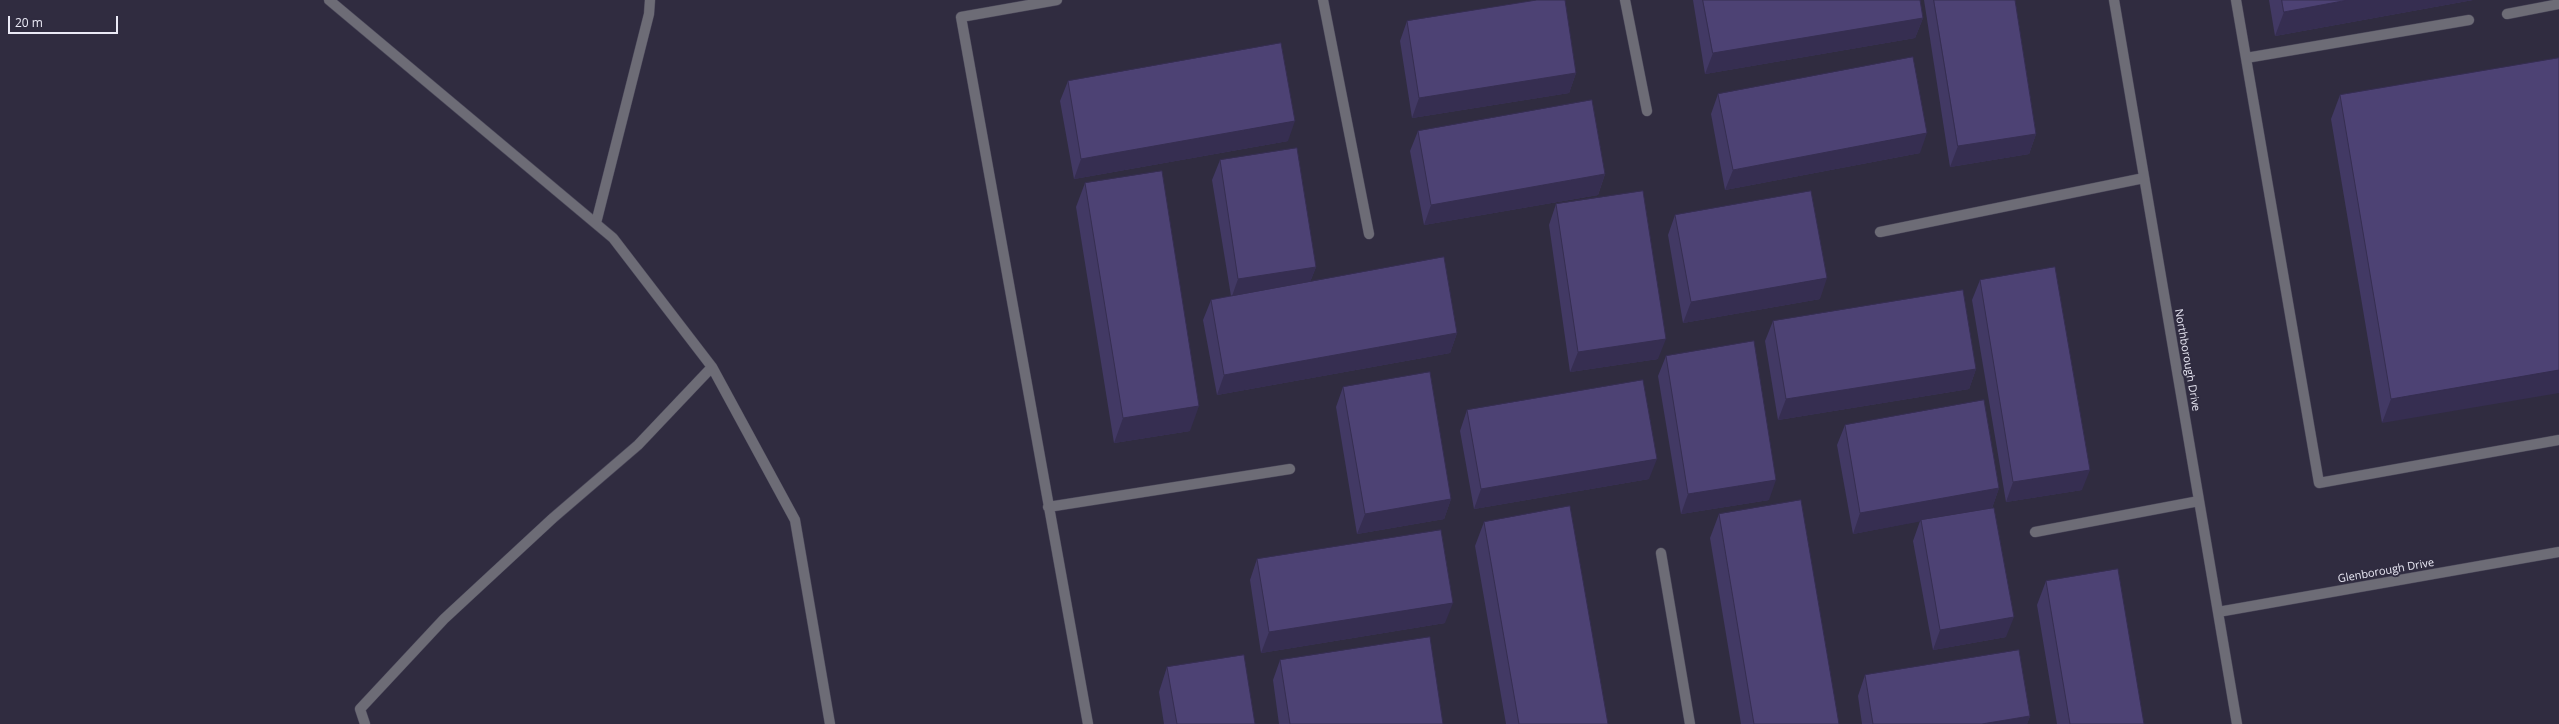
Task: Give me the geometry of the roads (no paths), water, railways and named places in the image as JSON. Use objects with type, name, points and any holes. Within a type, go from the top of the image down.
[{"type":"street","points":[[329,0],[613,238],[712,367],[795,520],[830,724]]},
{"type":"street","points":[[596,223],[649,14],[650,0]]},
{"type":"street","points":[[1057,0],[961,17],[1088,724]]},
{"type":"street","points":[[1323,0],[1369,234]]},
{"type":"street","points":[[1625,0],[1647,111]]},
{"type":"street","name":"Northborough Drive","points":[[2114,0],[2237,724]]},
{"type":"street","points":[[2236,0],[2319,483],[2559,440]]},
{"type":"street","points":[[2507,14],[2559,4]]},
{"type":"street","points":[[2246,58],[2469,20]]},
{"type":"street","points":[[1880,232],[2144,178]]},
{"type":"street","points":[[365,724],[360,709],[444,619],[553,518],[638,445],[712,367]]},
{"type":"street","points":[[1048,507],[1290,469]]},
{"type":"street","points":[[2035,532],[2199,501]]},
{"type":"street","name":"Glenborough Drive","points":[[2218,612],[2559,552]]},
{"type":"street","points":[[1661,554],[1690,724]]}]
